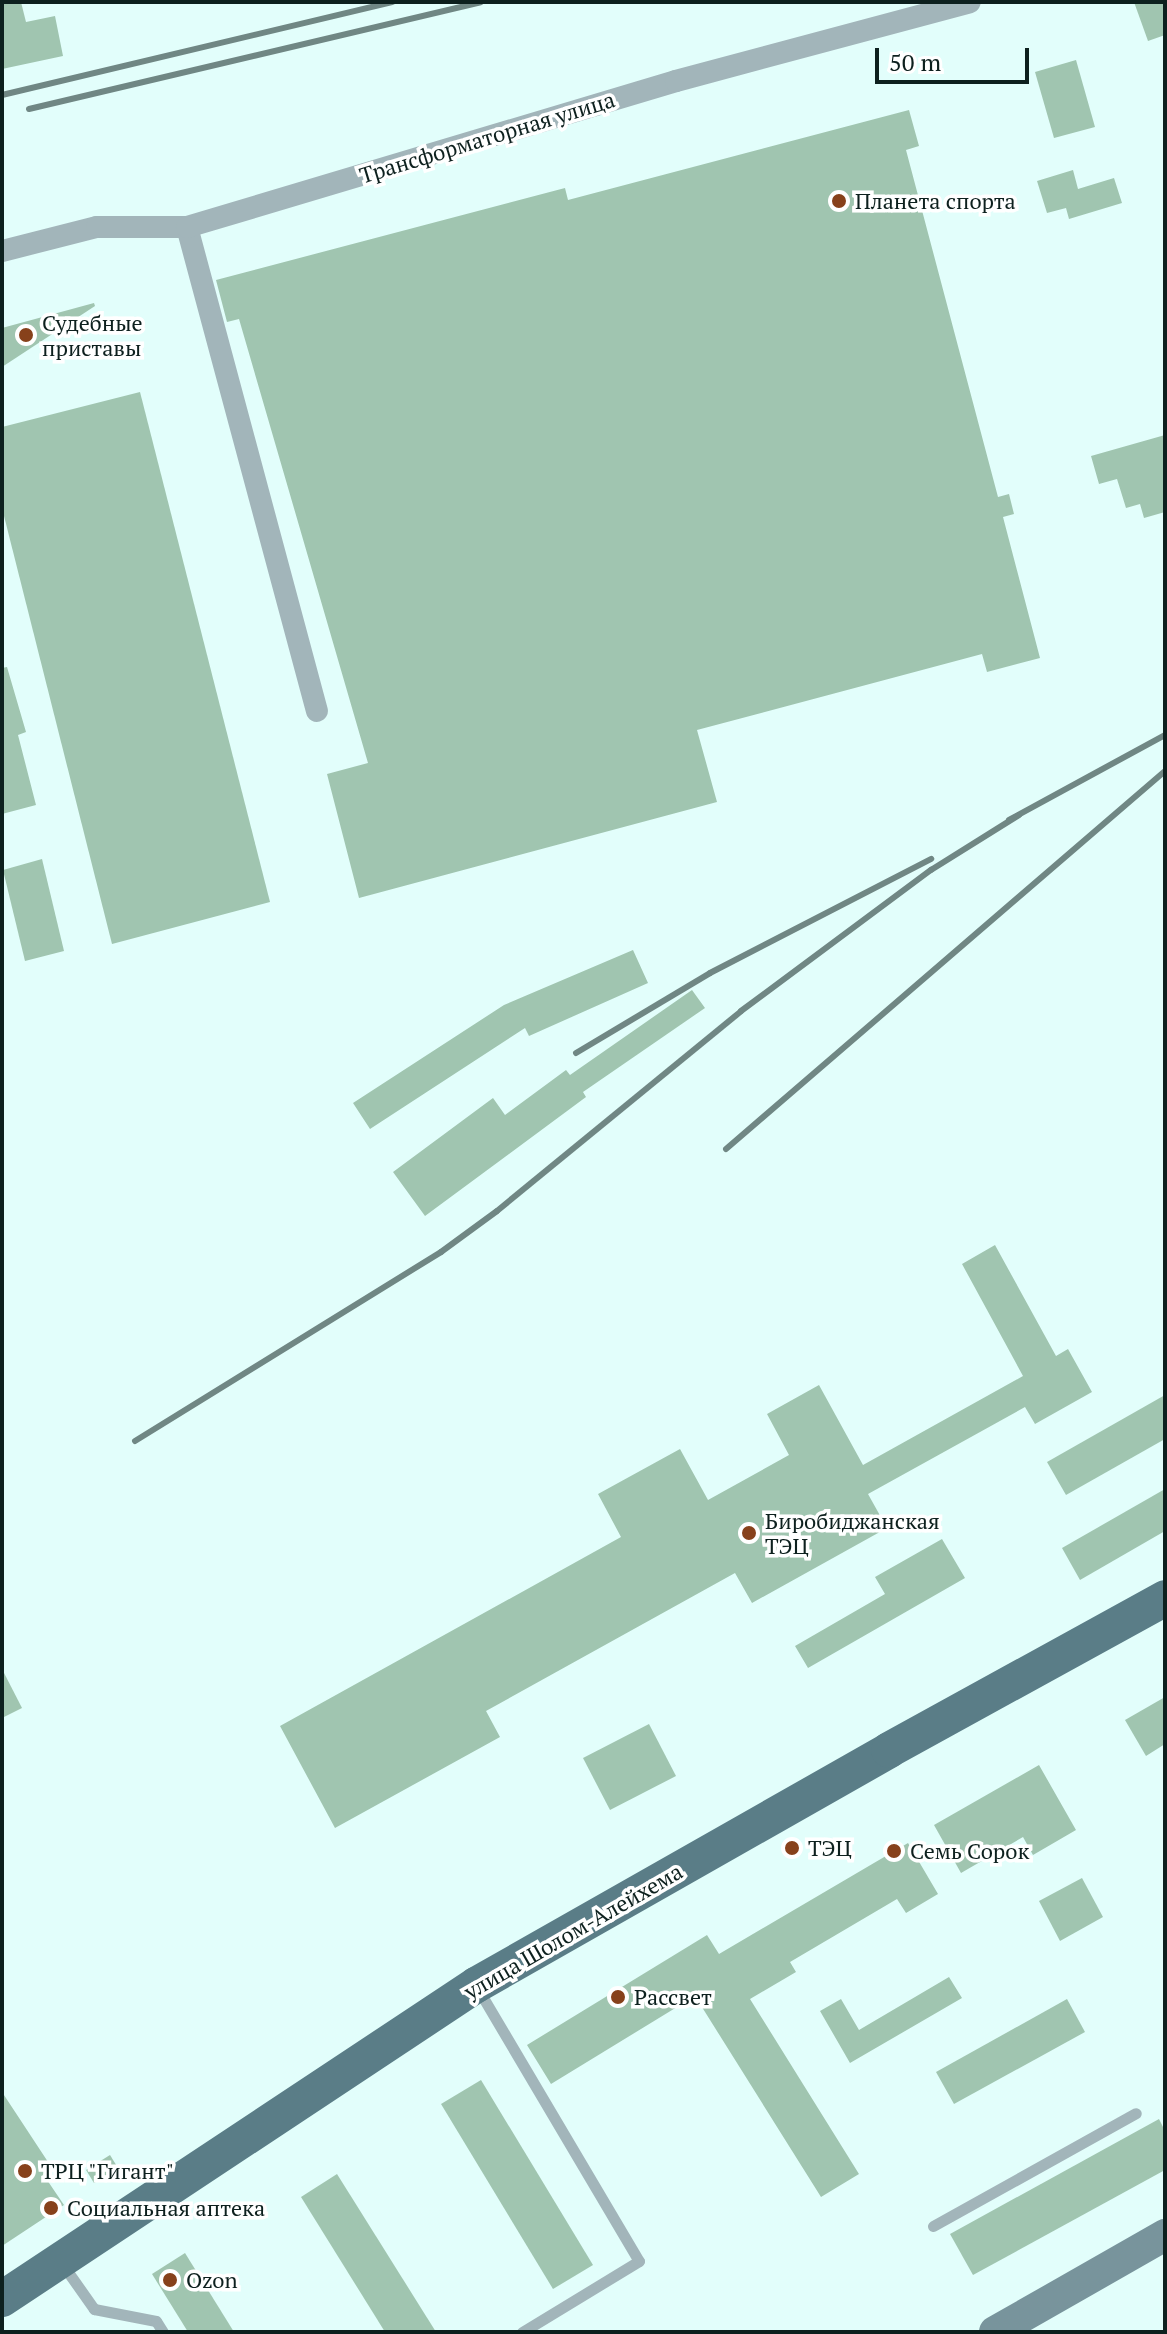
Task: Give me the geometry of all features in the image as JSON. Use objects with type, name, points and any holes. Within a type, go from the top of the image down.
[{"type":"main road","name":"улица Шолом-Алейхема","points":[[2,2299],[476,1985],[889,1750],[1165,1598]]},
{"type":"main road","points":[[995,2332],[1165,2235]]},
{"type":"main road","points":[[1036,2332],[1165,2258]]},
{"type":"street","name":"Трансформаторная улица","points":[[2,251],[97,227],[187,227],[676,81],[970,2]]},
{"type":"street","points":[[187,227],[317,711]]},
{"type":"lane","points":[[476,1985],[639,2261],[522,2332]]},
{"type":"lane","points":[[933,2226],[1136,2113]]},
{"type":"lane","points":[[60,2261],[94,2309],[156,2321],[163,2332]]},
{"type":"building","points":[[2,2],[21,2],[26,22],[55,16],[63,56],[2,69]]},
{"type":"building","points":[[1134,2],[1165,2],[1165,35],[1148,41]]},
{"type":"building","points":[[1076,60],[1095,127],[1054,138],[1035,72]]},
{"type":"building","points":[[909,110],[919,146],[906,150],[998,497],[1009,494],[1014,514],[1003,517],[1040,658],[987,672],[982,654],[697,730],[717,802],[359,898],[327,774],[368,763],[239,319],[227,322],[216,280],[565,188],[568,200]]},
{"type":"building","points":[[1073,170],[1078,189],[1114,178],[1122,203],[1069,219],[1066,208],[1047,213],[1037,181]]},
{"type":"building","points":[[94,303],[95,306],[2,367],[2,328]]},
{"type":"building","points":[[140,392],[270,902],[112,944],[2,508],[2,427]]},
{"type":"building","points":[[1165,435],[1165,512],[1144,518],[1140,504],[1126,508],[1117,479],[1099,484],[1091,456]]},
{"type":"building","points":[[7,667],[26,732],[18,735],[36,805],[2,814],[2,668]]},
{"type":"building","points":[[42,859],[64,951],[25,961],[3,870]]},
{"type":"building","points":[[633,950],[648,983],[529,1036],[525,1028],[370,1129],[353,1103],[504,1005]]},
{"type":"building","points":[[692,990],[705,1008],[583,1092],[586,1097],[425,1216],[393,1172],[493,1098],[505,1115],[566,1070],[570,1075]]},
{"type":"building","name":"Биробиджанская ТЭЦ","points":[[995,1245],[1056,1356],[1068,1349],[1092,1392],[1035,1424],[1025,1407],[868,1494],[887,1528],[752,1603],[735,1573],[486,1711],[500,1737],[335,1828],[280,1726],[621,1537],[598,1494],[680,1449],[708,1500],[789,1455],[767,1414],[819,1385],[863,1465],[1023,1376],[962,1264]]},
{"type":"building","points":[[1165,1395],[1165,1439],[1066,1495],[1047,1462]]},
{"type":"building","points":[[1165,1489],[1165,1531],[1080,1580],[1062,1548]]},
{"type":"building","points":[[942,1539],[965,1578],[808,1668],[795,1646],[885,1594],[875,1577]]},
{"type":"building","points":[[2,1669],[22,1708],[2,1718]]},
{"type":"building","points":[[1165,1697],[1165,1744],[1146,1756],[1125,1720]]},
{"type":"building","points":[[649,1724],[676,1776],[610,1810],[583,1758]]},
{"type":"building","points":[[1039,1765],[1076,1830],[1033,1855],[1023,1837],[961,1873],[934,1825]]},
{"type":"building","points":[[908,1843],[938,1894],[906,1913],[897,1899],[790,1962],[796,1972],[750,1999],[859,2174],[821,2197],[695,1996],[551,2084],[527,2045],[707,1935],[719,1954]]},
{"type":"building","points":[[1082,1878],[1103,1917],[1060,1941],[1039,1901]]},
{"type":"building","points":[[949,1977],[962,1998],[850,2063],[820,2011],[841,1999],[859,2030]]},
{"type":"building","points":[[1067,1999],[1085,2032],[954,2104],[936,2072]]},
{"type":"building","points":[[481,2080],[593,2265],[553,2289],[441,2104]]},
{"type":"building","name":"ТРЦ \"Гигант\"","points":[[2,2092],[52,2168],[43,2174],[64,2205],[2,2246]]},
{"type":"building","points":[[1159,2119],[1165,2131],[1165,2170],[973,2275],[950,2234]]},
{"type":"building","points":[[110,2155],[118,2168],[94,2183],[86,2170]]},
{"type":"building","points":[[337,2174],[436,2332],[385,2332],[301,2197]]},
{"type":"building","points":[[185,2253],[234,2332],[188,2332],[152,2274]]},
{"type":"railway","points":[[2,95],[392,2]]},
{"type":"railway","points":[[29,109],[481,2]]},
{"type":"railway","points":[[1009,820],[1165,735]]},
{"type":"railway","points":[[726,1149],[1165,771]]},
{"type":"railway","points":[[135,1441],[441,1252],[497,1211],[741,1011],[931,870],[1019,815]]},
{"type":"railway","points":[[576,1053],[710,973],[931,859]]},
{"type":"place","name":"Планета спорта","points":[[839,201]]},
{"type":"place","name":"Судебные приставы","points":[[26,335]]},
{"type":"place","name":"Биробиджанская ТЭЦ","points":[[749,1533]]},
{"type":"place","name":"ТЭЦ","points":[[792,1848]]},
{"type":"place","name":"Семь Сорок","points":[[894,1851]]},
{"type":"place","name":"Рассвет","points":[[618,1997]]},
{"type":"place","name":"ТРЦ \"Гигант\"","points":[[25,2171]]},
{"type":"place","name":"Социальная аптека","points":[[51,2208]]},
{"type":"place","name":"Ozon","points":[[170,2280]]}]
